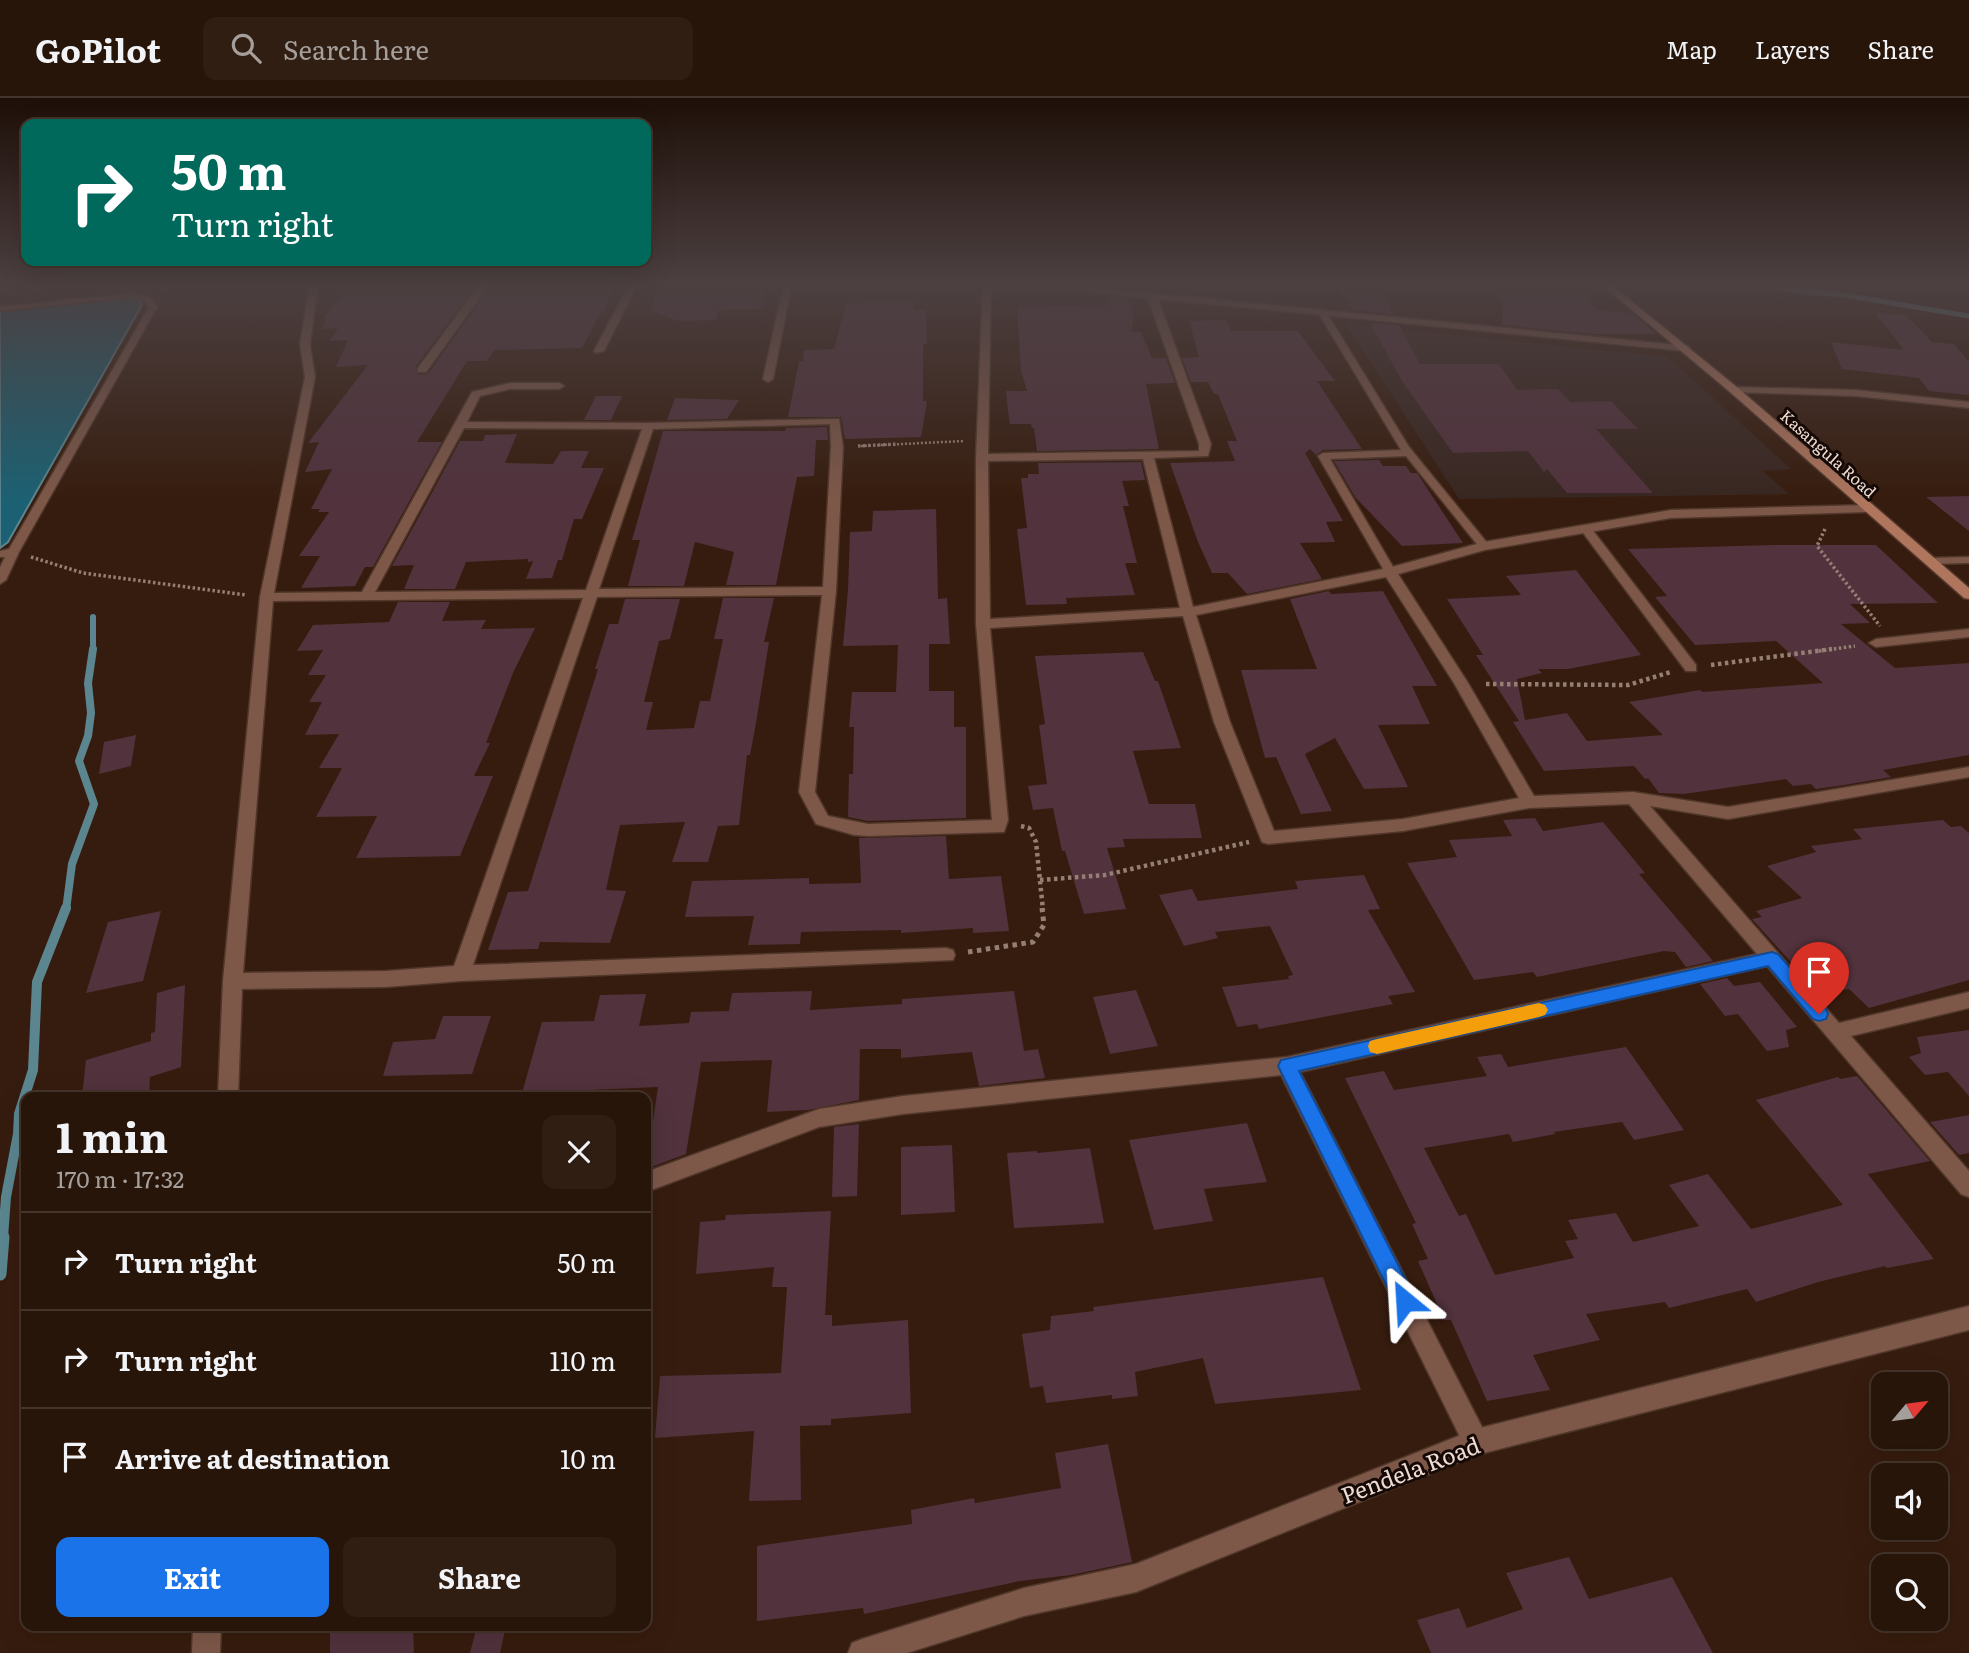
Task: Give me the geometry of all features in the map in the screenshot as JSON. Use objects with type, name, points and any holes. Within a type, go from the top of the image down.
[{"type":"main road","name":"Kasangula Road","points":[[1694,356],[1969,595]]},
{"type":"street","points":[[228,1092],[233,981],[267,597],[310,377],[307,356]]},
{"type":"street","points":[[422,370],[433,356]]},
{"type":"street","points":[[768,379],[773,356]]},
{"type":"street","points":[[460,425],[649,426],[835,421],[837,447],[829,591],[807,792],[822,820],[868,830],[998,828],[1000,820],[984,624],[982,458],[985,356]]},
{"type":"street","points":[[982,458],[1204,454],[1205,444],[1173,356]]},
{"type":"street","points":[[366,596],[476,394],[510,386],[559,386]]},
{"type":"street","points":[[1734,390],[1856,393],[1969,405]]},
{"type":"street","points":[[461,973],[649,426]]},
{"type":"street","points":[[1148,456],[1188,612],[1222,722],[1268,838],[1403,825],[1530,802],[1633,798],[1728,813],[1969,772]]},
{"type":"street","points":[[984,624],[1188,612],[1390,572],[1484,546],[1671,514],[1866,508]]},
{"type":"street","points":[[1390,572],[1461,683],[1530,802]]},
{"type":"street","points":[[267,597],[829,591]]},
{"type":"street","points":[[1876,643],[1969,633]]},
{"type":"street","points":[[1633,798],[1969,1187]]},
{"type":"street","points":[[233,981],[386,979],[461,973],[946,955]]},
{"type":"street","points":[[651,1180],[819,1118],[903,1105],[1287,1066],[1772,958]]},
{"type":"street","points":[[1835,1032],[1969,1000]]},
{"type":"street","points":[[1287,1066],[1476,1442]]},
{"type":"street","name":"Pendela Road","points":[[862,1653],[1024,1602],[1136,1578],[1476,1442],[1969,1318]]},
{"type":"street","points":[[206,1653],[207,1631]]},
{"type":"lane","points":[[0,580],[13,552],[125,356]]},
{"type":"lane","points":[[1349,356],[1409,453],[1484,546]]},
{"type":"lane","points":[[1390,572],[1324,456],[1409,453]]},
{"type":"lane","points":[[1587,530],[1691,668]]},
{"type":"lane","points":[[0,554],[13,552]]},
{"type":"lane","points":[[1929,561],[1969,560]]},
{"type":"path","points":[[837,447],[983,441]]},
{"type":"path","points":[[1461,683],[1628,685],[1691,668],[1876,643],[1882,628],[1817,545],[1829,509]]},
{"type":"path","points":[[13,552],[83,573],[267,597]]},
{"type":"path","points":[[946,955],[1033,942],[1044,925],[1036,842],[1029,828],[1000,820]]},
{"type":"path","points":[[1040,880],[1105,875],[1268,838]]},
{"type":"shaded area","points":[[1366,356],[1668,357],[1791,469],[1763,471],[1789,494],[1459,499]]},
{"type":"water","points":[[0,356],[113,356],[8,542],[0,548]]},
{"type":"building","points":[[341,356],[424,356],[416,366],[418,375],[428,374],[441,356],[490,356],[487,361],[467,361],[417,442],[442,442],[373,567],[365,567],[355,586],[301,588],[320,556],[299,556],[329,512],[311,509],[332,469],[305,472],[319,442],[308,443],[368,365],[336,367]]},
{"type":"building","points":[[803,356],[923,356],[923,401],[927,401],[921,437],[845,439],[841,417],[788,417],[799,361],[803,361]]},
{"type":"building","points":[[1020,356],[1151,356],[1152,358],[1166,358],[1175,383],[1146,384],[1159,449],[1037,451],[1031,424],[1010,424],[1006,391],[1027,391]]},
{"type":"building","points":[[1316,356],[1335,381],[1317,381],[1362,449],[1323,450],[1316,455],[1310,449],[1305,453],[1343,521],[1326,522],[1335,542],[1300,543],[1322,579],[1247,594],[1228,573],[1212,573],[1170,463],[1235,461],[1227,441],[1237,441],[1218,394],[1214,394],[1208,382],[1191,382],[1182,358]]},
{"type":"building","points":[[1388,356],[1415,356],[1420,364],[1499,364],[1517,390],[1558,389],[1570,402],[1611,401],[1638,429],[1596,429],[1653,493],[1567,493],[1547,469],[1544,472],[1528,451],[1453,453],[1402,381]]},
{"type":"building","points":[[1837,356],[1964,356],[1969,362],[1969,395],[1929,391],[1919,378],[1842,369]]},
{"type":"building","points":[[596,396],[622,396],[611,420],[584,420]]},
{"type":"building","points":[[675,398],[739,400],[727,419],[667,420]]},
{"type":"building","points":[[827,427],[828,440],[816,440],[814,476],[797,477],[776,585],[726,585],[734,552],[695,542],[684,586],[628,586],[640,540],[632,540],[663,431],[785,431],[786,428]]},
{"type":"building","points":[[517,434],[505,463],[553,464],[561,451],[589,451],[581,468],[604,468],[582,519],[574,519],[562,560],[558,560],[552,578],[526,579],[533,561],[528,562],[528,559],[466,562],[455,589],[404,589],[414,565],[392,566],[460,441],[483,441],[485,435]]},
{"type":"building","points":[[1379,460],[1383,466],[1406,466],[1411,473],[1417,473],[1463,543],[1402,546],[1355,497],[1334,461]]},
{"type":"building","points":[[1141,462],[1145,480],[1122,481],[1129,506],[1123,506],[1137,563],[1125,563],[1135,595],[1066,598],[1067,604],[1026,605],[1017,529],[1027,528],[1021,478],[1028,478],[1028,474],[1039,474],[1038,463]]},
{"type":"building","points":[[1969,496],[1969,531],[1926,497]]},
{"type":"building","points":[[936,509],[938,599],[947,598],[950,644],[929,644],[929,691],[954,691],[954,727],[966,727],[966,818],[868,821],[848,817],[849,774],[853,774],[854,727],[849,727],[852,692],[896,692],[898,645],[843,646],[850,532],[872,531],[873,511]]},
{"type":"building","points":[[1876,545],[1938,603],[1850,604],[1870,623],[1841,624],[1895,668],[1969,663],[1969,755],[1883,770],[1891,777],[1816,789],[1811,784],[1793,786],[1786,779],[1684,794],[1659,793],[1648,778],[1645,779],[1634,766],[1544,771],[1513,722],[1519,721],[1476,655],[1483,655],[1447,599],[1521,595],[1506,576],[1576,570],[1641,655],[1568,669],[1538,669],[1542,673],[1517,679],[1525,720],[1567,713],[1587,741],[1663,735],[1629,702],[1700,690],[1703,692],[1823,683],[1776,641],[1695,645],[1655,597],[1667,596],[1628,549]]},
{"type":"building","points":[[1329,591],[1331,594],[1383,591],[1437,686],[1412,686],[1430,724],[1378,725],[1408,787],[1364,789],[1335,738],[1305,754],[1332,811],[1301,814],[1276,757],[1265,758],[1241,670],[1317,669],[1290,599]]},
{"type":"building","points":[[723,598],[774,598],[764,642],[769,642],[750,755],[747,755],[739,825],[718,826],[708,862],[672,862],[685,822],[620,825],[606,890],[626,891],[610,943],[540,942],[538,949],[488,950],[508,892],[528,891],[598,669],[595,669],[609,624],[618,624],[625,599],[680,599],[670,639],[659,641],[644,702],[653,702],[646,730],[694,728],[700,701],[710,701],[723,639],[714,639]]},
{"type":"building","points":[[398,602],[450,602],[442,621],[486,620],[481,629],[535,628],[513,673],[486,743],[490,743],[474,776],[493,776],[460,856],[356,858],[377,816],[316,817],[342,768],[319,768],[339,734],[305,735],[322,702],[309,702],[326,675],[308,675],[323,650],[297,651],[313,625],[389,622]]},
{"type":"building","points":[[1143,652],[1155,681],[1158,681],[1181,748],[1133,751],[1149,804],[1195,804],[1202,838],[1123,839],[1125,847],[1107,848],[1126,909],[1084,914],[1065,851],[1062,851],[1053,808],[1033,810],[1028,786],[1047,784],[1039,725],[1045,724],[1035,656]]},
{"type":"building","points":[[136,735],[131,766],[99,774],[104,742]]},
{"type":"building","points":[[1535,818],[1543,831],[1603,822],[1645,873],[1639,874],[1713,961],[1686,967],[1675,952],[1664,951],[1537,977],[1533,972],[1474,980],[1407,863],[1457,857],[1449,840],[1512,836],[1503,820]]},
{"type":"building","points":[[1943,820],[1951,827],[1961,826],[1969,833],[1969,980],[1869,1008],[1849,989],[1819,993],[1752,919],[1762,917],[1756,911],[1802,898],[1767,866],[1816,852],[1811,846],[1862,839],[1853,829]]},
{"type":"building","points":[[946,836],[949,879],[1001,876],[1009,931],[973,933],[973,928],[901,933],[901,930],[801,932],[800,944],[748,945],[754,916],[685,917],[692,881],[809,878],[809,884],[861,883],[859,838]]},
{"type":"building","points":[[1364,875],[1380,909],[1368,910],[1415,992],[1388,996],[1393,1004],[1259,1029],[1257,1024],[1237,1027],[1222,987],[1289,979],[1288,976],[1293,975],[1270,926],[1215,932],[1218,938],[1184,946],[1159,895],[1192,889],[1198,901],[1298,889],[1295,881]]},
{"type":"building","points":[[161,911],[143,981],[86,993],[108,922]]},
{"type":"building","points":[[1727,978],[1734,986],[1760,982],[1797,1027],[1786,1030],[1789,1047],[1767,1051],[1738,1014],[1725,1016],[1700,984]]},
{"type":"building","points":[[185,985],[181,1067],[150,1077],[149,1092],[83,1092],[86,1060],[151,1041],[151,1033],[155,1032],[157,993]]},
{"type":"building","points":[[1136,990],[1158,1046],[1110,1054],[1093,997]]},
{"type":"building","points":[[812,991],[810,1010],[902,1004],[902,999],[1014,991],[1024,1051],[1038,1049],[1045,1078],[979,1086],[972,1052],[901,1058],[901,1049],[860,1049],[859,1100],[808,1110],[767,1112],[772,1060],[701,1062],[686,1154],[651,1167],[651,1135],[658,1087],[522,1092],[542,1022],[594,1021],[600,995],[646,994],[639,1026],[689,1023],[691,1012],[729,1011],[732,993]]},
{"type":"building","points":[[443,1016],[491,1016],[472,1074],[383,1076],[393,1042],[435,1039]]},
{"type":"building","points":[[1969,1030],[1969,1096],[1948,1072],[1925,1075],[1909,1057],[1921,1053],[1917,1037]]},
{"type":"building","points":[[1626,1047],[1684,1130],[1634,1140],[1622,1122],[1554,1132],[1555,1134],[1513,1142],[1509,1134],[1424,1148],[1459,1216],[1466,1214],[1495,1275],[1574,1258],[1565,1241],[1578,1239],[1568,1220],[1616,1213],[1633,1242],[1699,1226],[1669,1185],[1708,1174],[1751,1229],[1843,1205],[1756,1100],[1838,1077],[1840,1079],[1857,1076],[1930,1161],[1868,1174],[1934,1259],[1887,1268],[1885,1266],[1818,1282],[1756,1302],[1747,1289],[1669,1308],[1665,1302],[1586,1314],[1600,1340],[1533,1355],[1550,1390],[1487,1401],[1451,1320],[1444,1320],[1418,1261],[1428,1259],[1412,1224],[1416,1223],[1345,1078],[1384,1071],[1394,1090],[1487,1076],[1477,1057],[1501,1054],[1508,1067]]},
{"type":"building","points":[[1969,1115],[1969,1153],[1959,1155],[1930,1122]]},
{"type":"building","points":[[1247,1123],[1267,1182],[1204,1189],[1213,1221],[1154,1230],[1129,1140]]},
{"type":"building","points":[[859,1124],[857,1196],[832,1197],[834,1127]]},
{"type":"building","points":[[952,1145],[955,1212],[901,1215],[901,1147]]},
{"type":"building","points":[[1090,1148],[1104,1223],[1014,1228],[1007,1153]]},
{"type":"building","points":[[831,1211],[825,1315],[832,1315],[832,1326],[908,1320],[911,1413],[831,1419],[831,1425],[800,1426],[801,1500],[749,1501],[754,1431],[655,1438],[660,1376],[781,1373],[787,1287],[772,1287],[774,1267],[696,1274],[700,1222],[725,1220],[726,1215]]},
{"type":"building","points":[[1323,1277],[1361,1390],[1215,1404],[1203,1358],[1135,1372],[1138,1396],[1112,1399],[1112,1395],[1046,1403],[1043,1386],[1030,1388],[1022,1334],[1050,1330],[1051,1316],[1094,1311],[1093,1307]]},
{"type":"building","points":[[1108,1444],[1132,1562],[1071,1575],[1020,1581],[864,1614],[863,1608],[757,1621],[757,1546],[912,1524],[911,1510],[974,1498],[975,1503],[1061,1488],[1055,1453]]},
{"type":"building","points":[[1569,1557],[1589,1599],[1672,1577],[1713,1653],[1431,1653],[1417,1620],[1459,1608],[1467,1628],[1523,1609],[1506,1573]]},
{"type":"building","points":[[330,1631],[413,1631],[414,1653],[330,1653]]},
{"type":"building","points":[[476,1631],[505,1631],[500,1653],[470,1653]]},
{"type":"waterway","points":[[93,617],[93,649]]},
{"type":"waterway","points":[[66,910],[72,864],[94,804],[79,761],[88,736],[91,713],[88,683],[93,649]]},
{"type":"waterway","points":[[26,1092],[33,1070],[37,982],[66,908]]},
{"type":"waterway","points":[[3,1238],[6,1197],[21,1108]]},
{"type":"waterway","points":[[0,1274],[3,1237]]},
{"type":"slow traffic","points":[[1377,1046],[1539,1010]]},
{"type":"route","points":[[1405,1301],[1287,1066],[1772,958],[1819,1014]]}]
